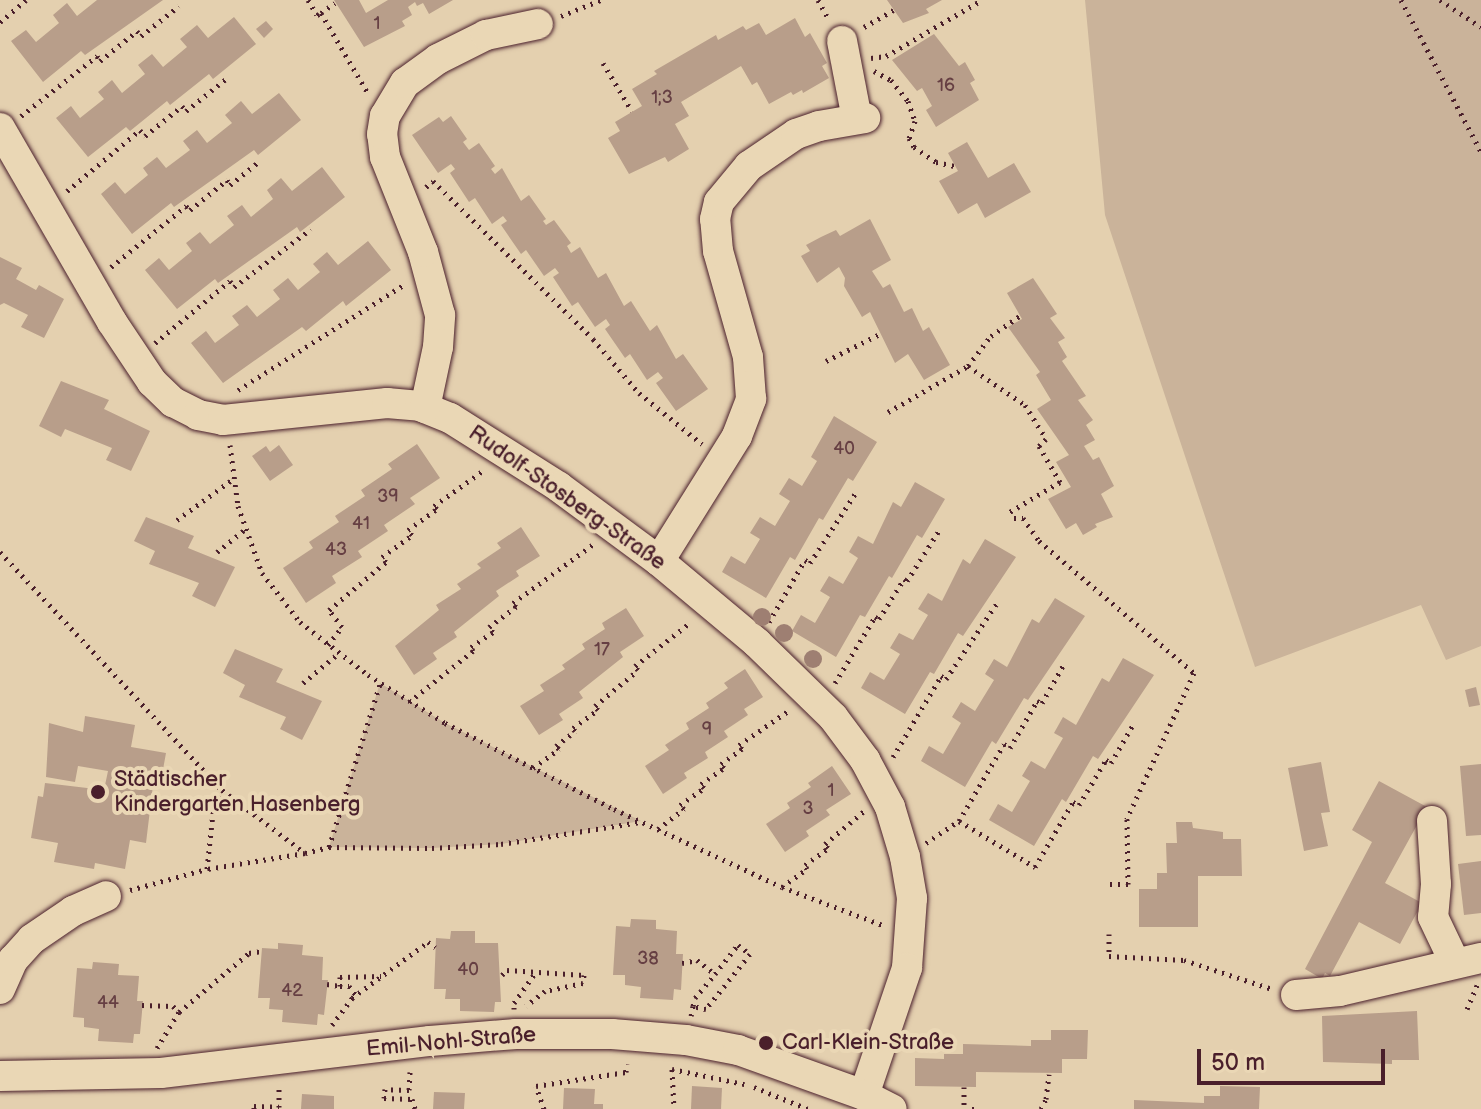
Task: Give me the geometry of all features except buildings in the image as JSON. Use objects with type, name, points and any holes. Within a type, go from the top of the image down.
[{"type":"street","points":[[425,408],[441,326],[429,268],[385,157],[384,120],[396,94],[423,68],[471,41],[538,24]]},
{"type":"street","points":[[659,561],[747,416],[752,386],[744,339],[718,251],[715,219],[719,202],[749,166],[770,150],[807,129],[861,118],[846,60]]},
{"type":"street","name":"Rudolf-Stosberg-Straße","points":[[1,130],[44,210],[136,359],[154,385],[178,405],[207,418],[234,406],[380,403],[425,408],[456,421],[507,453],[659,561],[757,643],[816,700],[854,744],[881,789],[905,857],[911,885],[912,933],[901,986],[864,1095]]},
{"type":"street","points":[[1296,995],[1340,991],[1467,960],[1433,917],[1436,884],[1432,821]]},
{"type":"street","points":[[0,989],[13,960],[32,939],[73,911],[106,896]]},
{"type":"street","name":"Emil-Nohl-Straße","points":[[0,1076],[161,1073],[516,1034],[612,1034],[686,1040],[738,1050],[864,1095],[892,1109]]},
{"type":"path","points":[[0,22],[26,0]]},
{"type":"path","points":[[308,0],[317,15],[335,3]]},
{"type":"path","points":[[594,4],[601,0]]},
{"type":"path","points":[[846,60],[886,56],[982,0]]},
{"type":"path","points":[[1401,0],[1481,152]]},
{"type":"path","points":[[1440,0],[1481,27]]},
{"type":"path","points":[[1,130],[97,56],[100,61],[137,31],[141,36],[179,6]]},
{"type":"path","points":[[846,60],[893,10]]},
{"type":"path","points":[[321,13],[384,120]]},
{"type":"path","points":[[846,60],[889,78],[913,111],[915,121],[911,144],[936,162],[955,166]]},
{"type":"path","points":[[603,63],[632,111]]},
{"type":"path","points":[[44,210],[140,130],[145,136],[182,106],[186,111],[226,79]]},
{"type":"path","points":[[89,285],[186,206],[190,210],[227,180],[230,185],[260,161]]},
{"type":"path","points":[[433,181],[593,339],[639,393],[722,461]]},
{"type":"path","points":[[136,359],[230,281],[234,287],[311,229]]},
{"type":"path","points":[[429,268],[234,406],[233,479],[245,529],[262,573],[277,598],[300,622],[380,683],[409,702],[533,768],[782,887],[877,924],[912,933]]},
{"type":"path","points":[[888,412],[968,366],[991,336],[1020,316]]},
{"type":"path","points":[[826,361],[882,333]]},
{"type":"path","points":[[968,366],[1025,405],[1046,439],[1039,446],[1060,482],[1008,513]]},
{"type":"path","points":[[328,645],[342,627],[329,610],[386,562],[382,557],[412,535],[408,530],[437,509],[434,506],[507,453]]},
{"type":"path","points":[[177,520],[233,479]]},
{"type":"path","points":[[757,643],[805,560],[810,563],[857,491]]},
{"type":"path","points":[[1014,518],[1023,518],[1039,541],[1194,673],[1127,819],[1128,884],[1109,884]]},
{"type":"path","points":[[217,552],[245,529]]},
{"type":"path","points":[[409,702],[473,651],[471,647],[493,632],[489,627],[516,607],[513,603],[615,529]]},
{"type":"path","points":[[657,829],[684,809],[680,805],[704,788],[701,784],[724,768],[721,764],[742,749],[739,745],[816,700],[875,617],[879,619],[904,579],[907,581],[940,529]]},
{"type":"path","points":[[0,552],[222,790],[305,853]]},
{"type":"path","points":[[782,887],[807,869],[805,865],[828,848],[825,844],[848,827],[846,824],[881,789],[941,676],[946,679],[997,603]]},
{"type":"path","points":[[533,768],[559,749],[556,746],[575,731],[573,728],[598,710],[595,706],[638,670],[635,666],[712,605]]},
{"type":"path","points":[[303,683],[339,653]]},
{"type":"path","points":[[905,857],[959,821],[1004,744],[1010,748],[1037,701],[1042,703],[1064,664]]},
{"type":"path","points":[[329,847],[380,683]]},
{"type":"path","points":[[959,821],[1035,867],[1073,802],[1079,805],[1106,760],[1111,763],[1134,723]]},
{"type":"path","points":[[207,869],[214,803],[222,790]]},
{"type":"path","points":[[106,896],[207,869],[329,847],[432,848],[501,844],[641,821]]},
{"type":"path","points":[[1109,934],[1109,956],[1184,960],[1296,995]]},
{"type":"path","points":[[332,1053],[329,1029],[356,995],[428,942],[435,947]]},
{"type":"path","points":[[686,1040],[693,1006],[695,998],[738,945],[750,954],[706,1009],[693,1006]]},
{"type":"path","points":[[161,1073],[157,1048],[179,1012],[249,953],[262,951]]},
{"type":"path","points":[[682,963],[697,960],[715,974]]},
{"type":"path","points":[[502,975],[507,970],[584,975],[583,983],[545,991],[514,1015],[514,1003],[535,972]]},
{"type":"path","points":[[340,986],[340,977],[382,976]]},
{"type":"path","points":[[1467,1009],[1481,977]]},
{"type":"path","points":[[327,984],[349,986],[356,995]]},
{"type":"path","points":[[142,1005],[173,1006],[179,1012]]},
{"type":"path","points":[[612,1063],[642,1065]]},
{"type":"path","points":[[544,1109],[536,1086],[626,1072],[627,1064]]},
{"type":"path","points":[[657,1067],[740,1083],[808,1109]]},
{"type":"path","points":[[672,1069],[674,1109]]},
{"type":"path","points":[[395,1074],[425,1071]]},
{"type":"path","points":[[410,1072],[409,1090],[385,1089],[384,1098],[412,1099],[415,1109]]},
{"type":"path","points":[[1041,1109],[1046,1099],[1049,1074]]},
{"type":"path","points":[[266,1090],[294,1087]]},
{"type":"path","points":[[964,1087],[964,1109]]},
{"type":"path","points":[[254,1109],[279,1107],[279,1089]]},
{"type":"path","points":[[972,1109],[980,1109]]},
{"type":"shaded area","points":[[1085,0],[1481,0],[1481,646],[1446,660],[1421,605],[1255,667],[1105,215]]},
{"type":"shaded area","points":[[380,683],[445,723],[641,821],[501,844],[432,848],[329,847]]},
{"type":"place","name":"Städtischer Kindergarten Hasenberg","points":[[98,792]]},
{"type":"place","name":"Carl-Klein-Straße","points":[[766,1043]]}]
